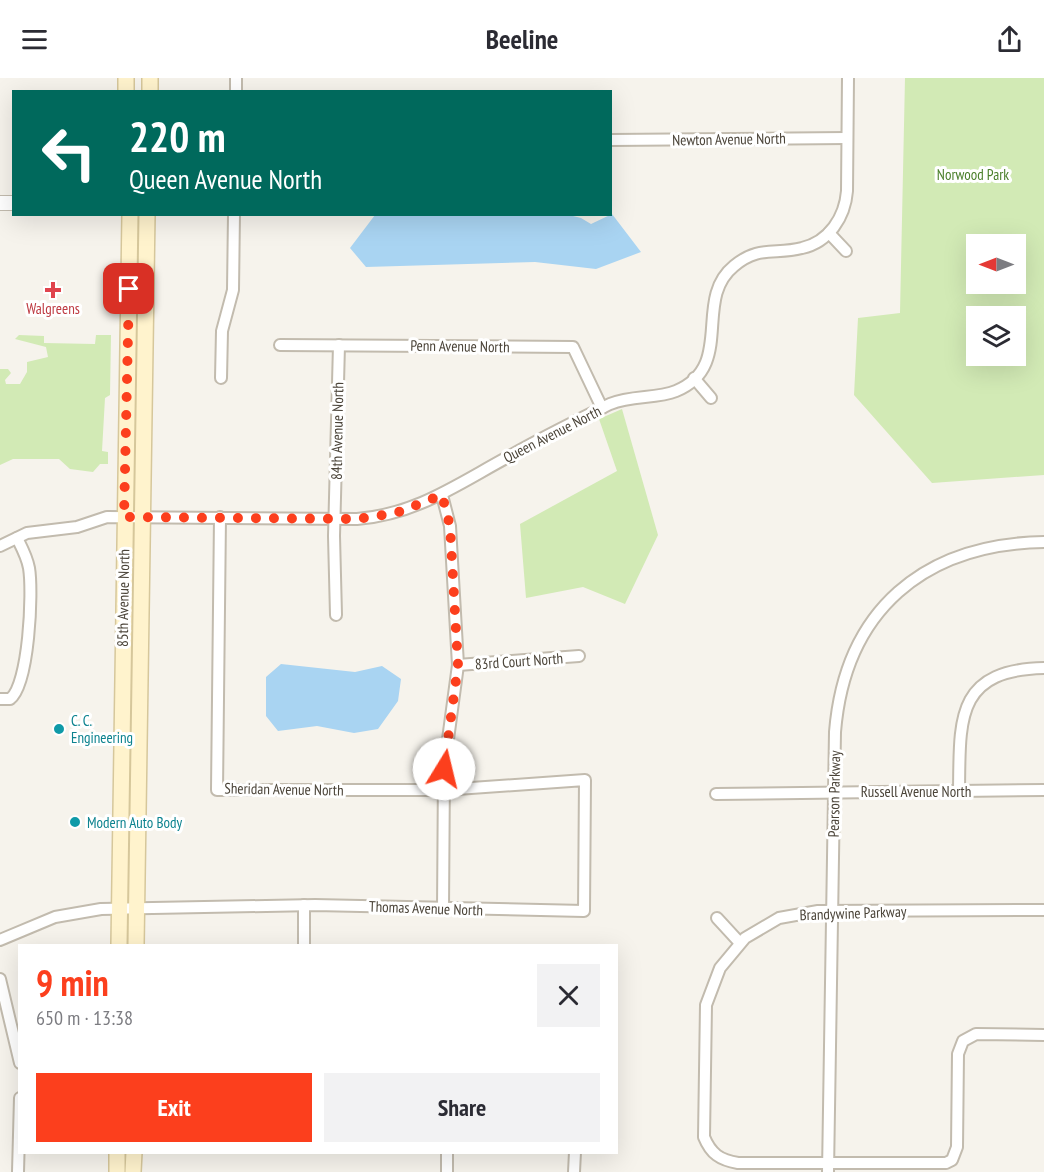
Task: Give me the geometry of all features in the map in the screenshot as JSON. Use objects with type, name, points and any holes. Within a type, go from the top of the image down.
[{"type":"main road","name":"85th Avenue North","points":[[119,944],[130,216]]},
{"type":"main road","name":"85th Avenue North","points":[[136,944],[147,216]]},
{"type":"main road","points":[[117,1154],[117,1172]]},
{"type":"main road","points":[[133,1172],[134,1154]]},
{"type":"street","points":[[846,251],[829,233],[842,213],[847,191],[848,78]]},
{"type":"street","name":"Newton Avenue North","points":[[612,140],[847,138]]},
{"type":"street","points":[[221,378],[222,331],[233,290],[234,216]]},
{"type":"street","name":"Queen Avenue North","points":[[0,546],[27,533],[77,526],[107,517],[335,518],[377,517],[396,513],[442,495],[508,457],[602,408],[623,399],[676,391],[694,378],[706,364],[711,352],[715,294],[721,280],[731,268],[757,252],[803,248],[829,233]]},
{"type":"street","name":"Penn Avenue North","points":[[280,345],[573,347],[602,408]]},
{"type":"street","name":"84th Avenue North","points":[[336,615],[335,518],[339,345]]},
{"type":"street","points":[[694,378],[711,398]]},
{"type":"street","points":[[442,495],[450,526],[458,665],[443,790],[443,909]]},
{"type":"street","name":"Sheridan Avenue North","points":[[220,517],[217,790],[443,790],[585,780]]},
{"type":"street","points":[[0,699],[10,699],[19,690],[27,639],[29,569],[17,538]]},
{"type":"street","name":"Pearson Parkway","points":[[828,1168],[835,732],[843,679],[861,639],[881,610],[899,591],[944,562],[994,546],[1044,542]]},
{"type":"street","name":"83rd Court North","points":[[458,665],[579,656]]},
{"type":"street","points":[[959,791],[962,718],[975,693],[996,675],[1023,668],[1044,668]]},
{"type":"street","name":"Thomas Avenue North","points":[[0,939],[68,914],[120,908],[304,905],[584,911],[585,780]]},
{"type":"street","name":"Russell Avenue North","points":[[716,794],[1044,790]]},
{"type":"street","points":[[304,905],[304,944]]},
{"type":"street","name":"Brandywine Parkway","points":[[828,1168],[738,1163],[720,1159],[712,1153],[703,1128],[706,1005],[720,968],[740,943],[761,927],[779,918],[798,913],[1044,910]]},
{"type":"street","points":[[717,918],[740,943]]},
{"type":"street","points":[[0,979],[18,1055]]},
{"type":"street","points":[[828,1168],[940,1165],[952,1160],[957,1147],[958,1054],[963,1041],[976,1034],[1044,1035]]},
{"type":"street","points":[[18,1154],[18,1172]]},
{"type":"street","points":[[447,1154],[447,1172]]},
{"type":"street","points":[[574,1172],[575,1154]]},
{"type":"green space","name":"Norwood Park","points":[[905,78],[1044,78],[1044,475],[932,483],[854,395],[858,318],[900,313]]},
{"type":"green space","points":[[19,335],[44,336],[44,343],[95,344],[96,335],[111,335],[110,395],[105,398],[102,451],[108,452],[108,464],[100,464],[93,472],[70,469],[59,459],[13,459],[0,465],[0,369],[8,369],[11,373],[5,380],[6,384],[20,384],[27,372],[27,362],[48,357],[46,347],[15,339]]},
{"type":"green space","points":[[622,409],[658,535],[625,604],[583,587],[526,598],[520,524],[617,471],[599,419]]},
{"type":"water","points":[[612,214],[641,252],[596,269],[535,262],[366,267],[350,248],[374,216],[573,216],[591,224],[612,216]]},
{"type":"water","points":[[281,664],[355,672],[382,666],[401,679],[398,701],[378,729],[354,733],[317,726],[278,731],[266,716],[266,677]]},
{"type":"place","name":"Walgreens","points":[[53,290]]},
{"type":"place","name":"C. C. Engineering","points":[[59,729]]},
{"type":"place","name":"Modern Auto Body","points":[[75,822]]},
{"type":"route","points":[[129,289],[124,517],[357,519],[396,513],[442,495],[450,526],[458,665],[456,698],[444,769]]}]
